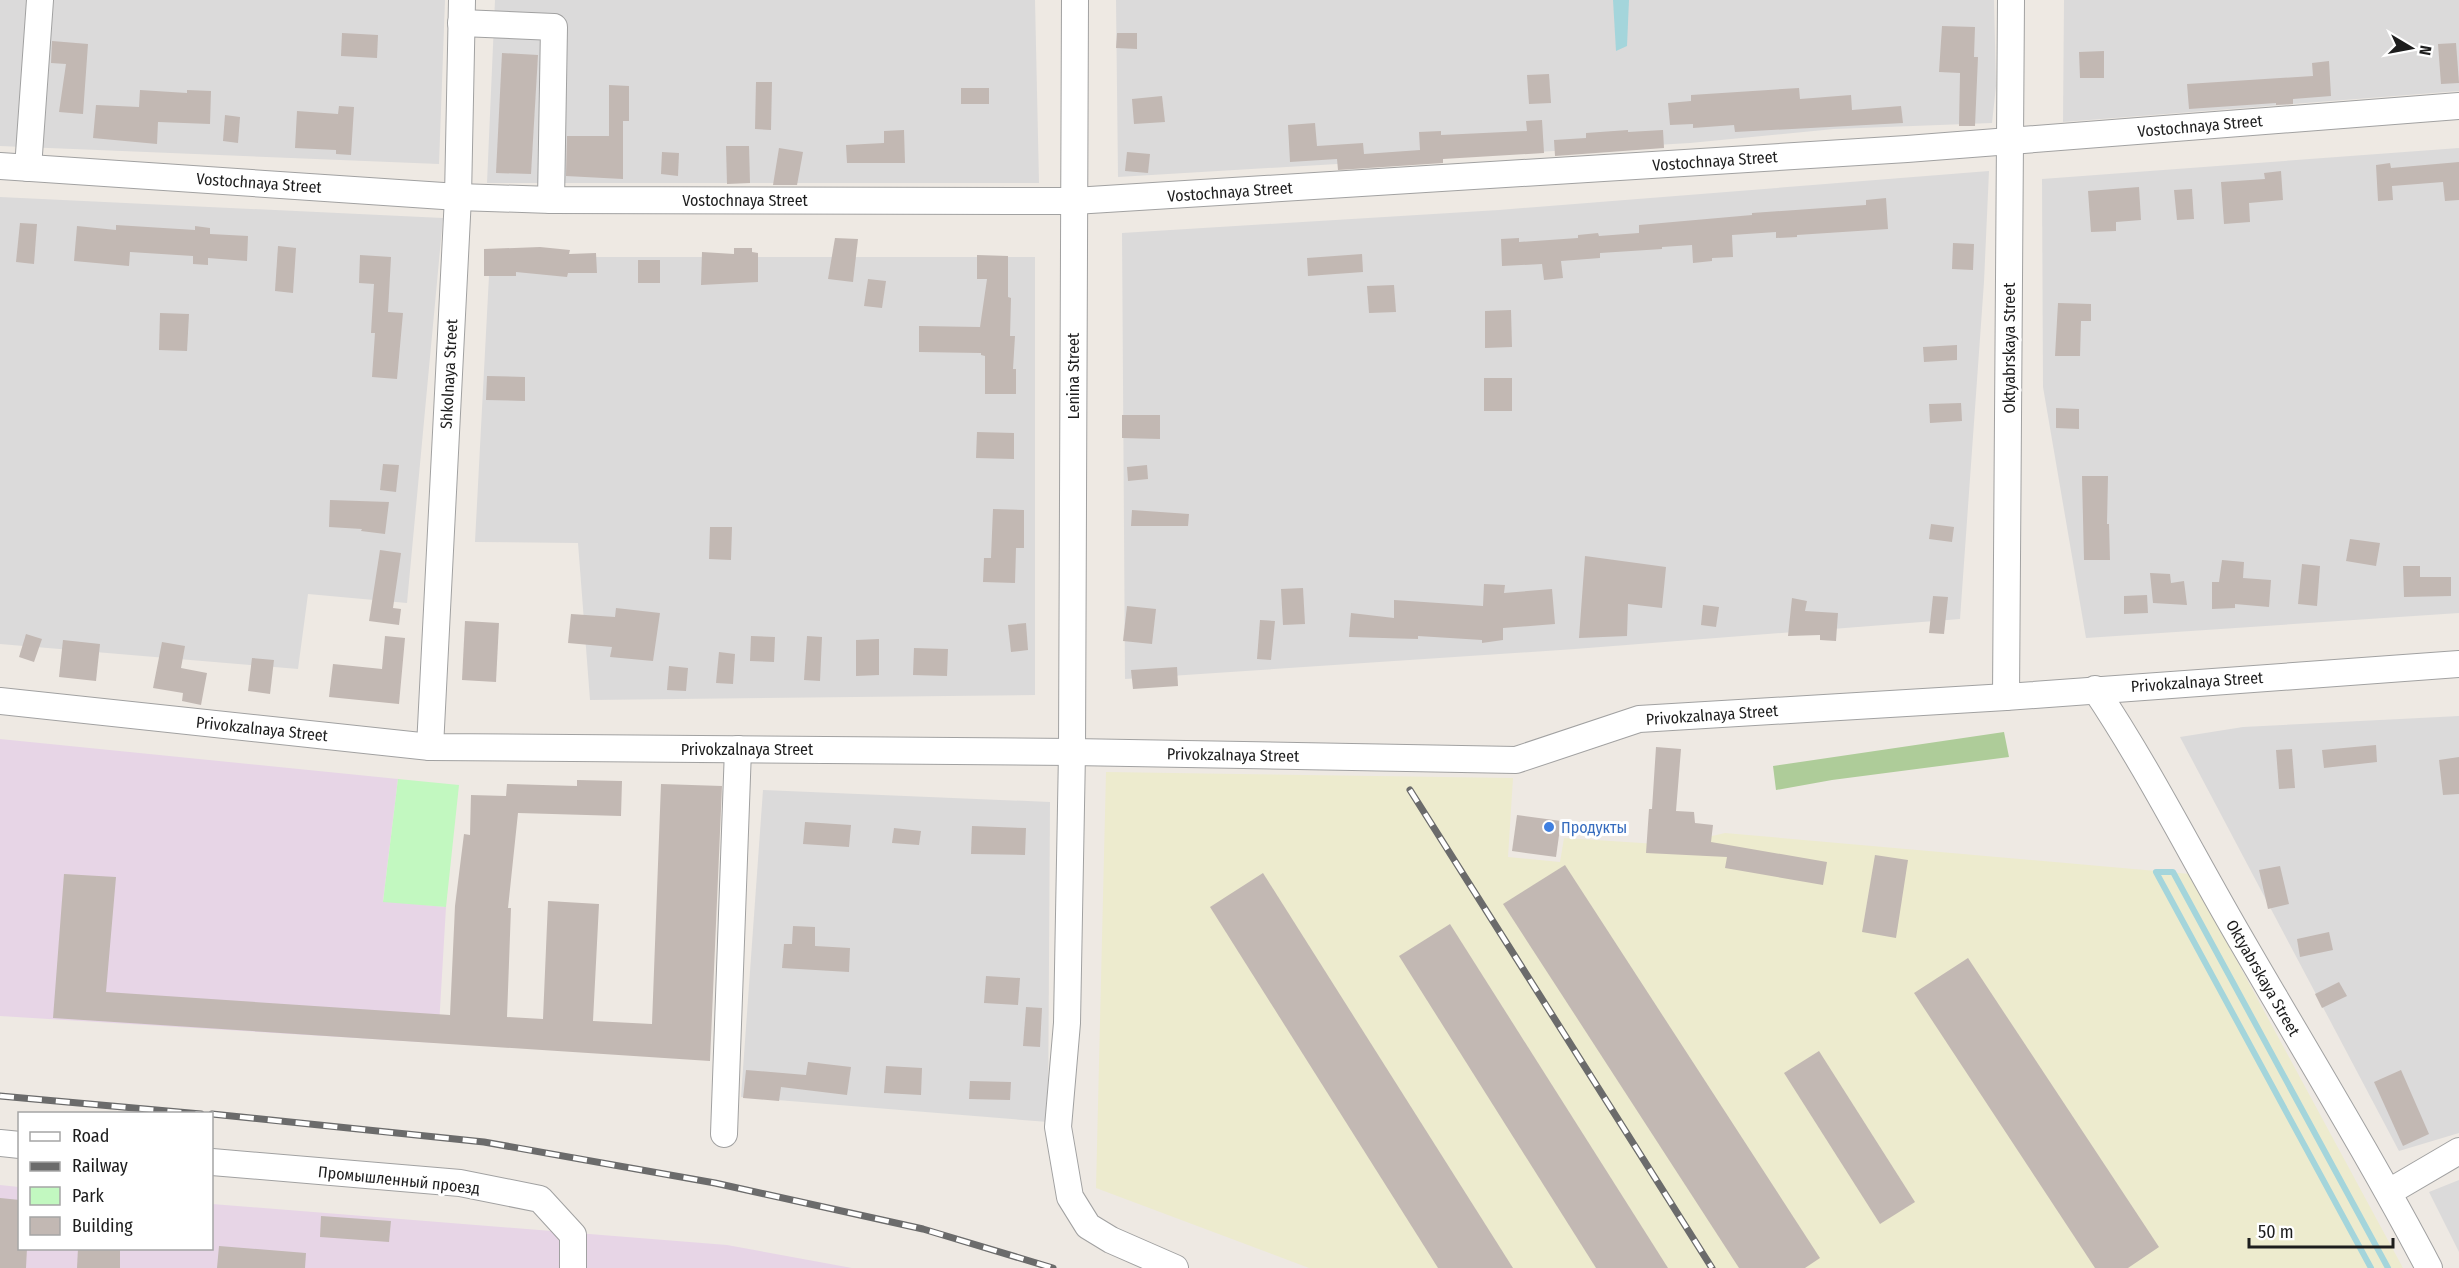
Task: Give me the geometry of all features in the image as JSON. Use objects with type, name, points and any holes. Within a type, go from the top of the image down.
[{"type":"street","points":[[28,168],[40,0]]},
{"type":"street","name":"Lenina Street","points":[[1075,0],[1072,752],[1067,1023],[1058,1127],[1070,1197],[1088,1226],[1111,1240],[1175,1268]]},
{"type":"street","name":"Oktyabrskaya Street","points":[[2006,697],[2011,0]]},
{"type":"street","points":[[461,12],[554,27],[551,200]]},
{"type":"street","name":"Shkolnaya Street","points":[[430,747],[458,196],[461,12]]},
{"type":"street","name":"Vostochnaya Street","points":[[0,166],[551,200],[1074,201],[1907,149],[2459,106]]},
{"type":"street","name":"Privokzalnaya Street","points":[[0,701],[430,747],[1072,752],[1516,760],[1639,719],[2006,697],[2459,664]]},
{"type":"street","name":"Oktyabrskaya Street","points":[[2095,689],[2125,733],[2243,943],[2389,1192],[2429,1268]]},
{"type":"street","points":[[724,1134],[738,749]]},
{"type":"street","points":[[0,1143],[18,1145]]},
{"type":"street","points":[[2389,1192],[2459,1151]]},
{"type":"street","name":"Промышленный проезд","points":[[213,1162],[460,1183],[540,1199],[573,1235],[573,1268]]},
{"type":"shaded area","points":[[0,0],[445,0],[439,164],[0,146]]},
{"type":"shaded area","points":[[495,0],[1035,0],[1039,183],[487,183]]},
{"type":"shaded area","points":[[1116,0],[1994,0],[1996,86],[1992,123],[1834,129],[1690,143],[1118,177]]},
{"type":"shaded area","points":[[2064,0],[2459,0],[2459,91],[2063,122]]},
{"type":"shaded area","points":[[2459,148],[2459,613],[2086,638],[2043,387],[2042,179]]},
{"type":"shaded area","points":[[1989,171],[1984,282],[1960,619],[1575,649],[1125,679],[1122,233],[1499,210]]},
{"type":"shaded area","points":[[0,197],[443,218],[407,603],[308,594],[298,669],[0,644]]},
{"type":"shaded area","points":[[490,257],[1035,257],[1035,695],[590,700],[578,543],[475,542]]},
{"type":"shaded area","points":[[2459,716],[2459,1133],[2399,1151],[2180,737],[2243,727]]},
{"type":"shaded area","points":[[0,739],[398,779],[383,901],[446,907],[438,1043],[0,1016]]},
{"type":"shaded area","points":[[1106,772],[1513,778],[1508,857],[1560,862],[1564,838],[1673,845],[1725,833],[2190,874],[2403,1268],[1309,1268],[1096,1188]]},
{"type":"shaded area","points":[[763,790],[1050,802],[1048,1122],[741,1097]]},
{"type":"shaded area","points":[[2459,1180],[2459,1252],[2429,1192]]},
{"type":"shaded area","points":[[0,1185],[18,1187],[18,1250],[213,1250],[213,1204],[727,1245],[852,1268],[0,1268]]},
{"type":"green space","points":[[2004,732],[2009,757],[1832,780],[1776,790],[1773,766]]},
{"type":"green space","points":[[398,779],[459,785],[446,907],[383,902]]},
{"type":"water","points":[[1613,0],[1629,0],[1627,46],[1616,51]]},
{"type":"building","points":[[1942,26],[1975,27],[1974,57],[1978,57],[1975,126],[1959,126],[1960,73],[1939,72]]},
{"type":"building","points":[[342,33],[378,35],[377,58],[341,56]]},
{"type":"building","points":[[1117,33],[1137,33],[1137,49],[1116,48]]},
{"type":"building","points":[[52,41],[88,44],[83,114],[59,112],[66,64],[51,63]]},
{"type":"building","points":[[2456,43],[2459,83],[2441,84],[2438,44]]},
{"type":"building","points":[[2104,51],[2104,78],[2080,78],[2079,52]]},
{"type":"building","points":[[502,53],[538,55],[531,174],[496,173]]},
{"type":"building","points":[[2329,61],[2331,96],[2293,99],[2293,104],[2276,105],[2276,103],[2189,109],[2187,84],[2313,76],[2312,63]]},
{"type":"building","points":[[1549,74],[1551,103],[1529,104],[1527,75]]},
{"type":"building","points":[[756,82],[772,82],[771,130],[755,129]]},
{"type":"building","points":[[609,85],[629,86],[629,121],[623,121],[623,179],[566,176],[567,136],[609,136]]},
{"type":"building","points":[[961,88],[989,88],[989,104],[961,104]]},
{"type":"building","points":[[1799,88],[1800,99],[1851,95],[1852,110],[1901,106],[1903,123],[1735,132],[1734,125],[1693,128],[1693,124],[1670,125],[1668,103],[1691,101],[1691,95]]},
{"type":"building","points":[[140,90],[187,93],[187,90],[211,91],[210,124],[158,122],[157,144],[93,138],[96,105],[139,107]]},
{"type":"building","points":[[1162,96],[1165,122],[1134,124],[1132,99]]},
{"type":"building","points":[[339,106],[354,107],[351,155],[336,154],[336,150],[295,148],[297,111],[338,114]]},
{"type":"building","points":[[225,115],[240,117],[238,143],[223,141]]},
{"type":"building","points":[[1542,120],[1544,153],[1443,159],[1443,163],[1338,170],[1337,159],[1290,162],[1288,125],[1315,123],[1317,146],[1363,143],[1364,154],[1420,150],[1419,132],[1441,131],[1441,135],[1527,131],[1526,121]]},
{"type":"building","points":[[904,130],[905,163],[847,163],[846,145],[884,143],[884,131]]},
{"type":"building","points":[[1628,130],[1628,132],[1663,130],[1664,148],[1555,156],[1554,140],[1586,138],[1586,133]]},
{"type":"building","points":[[726,146],[749,146],[750,183],[727,184]]},
{"type":"building","points":[[779,148],[803,152],[797,185],[773,185]]},
{"type":"building","points":[[662,152],[679,153],[678,176],[661,174]]},
{"type":"building","points":[[1127,152],[1150,154],[1148,173],[1125,171]]},
{"type":"building","points":[[2459,162],[2459,200],[2445,201],[2443,182],[2392,186],[2393,200],[2378,201],[2376,165],[2390,163],[2391,168]]},
{"type":"building","points":[[2281,171],[2283,200],[2249,203],[2250,222],[2224,224],[2221,182],[2265,179],[2264,173]]},
{"type":"building","points":[[2139,187],[2141,220],[2116,222],[2116,231],[2091,232],[2088,191]]},
{"type":"building","points":[[2192,189],[2194,219],[2177,220],[2174,190]]},
{"type":"building","points":[[1886,198],[1888,229],[1776,238],[1776,232],[1732,235],[1733,257],[1712,258],[1712,261],[1693,263],[1692,245],[1600,253],[1600,258],[1561,261],[1563,278],[1544,280],[1542,264],[1502,266],[1501,239],[1519,238],[1519,242],[1578,238],[1578,235],[1598,233],[1599,236],[1639,233],[1639,225],[1752,215],[1752,213],[1866,205],[1866,200]]},
{"type":"building","points":[[20,223],[37,224],[34,264],[16,262]]},
{"type":"building","points":[[116,225],[195,230],[195,226],[210,228],[210,234],[248,236],[247,261],[208,258],[208,265],[193,264],[193,256],[130,252],[129,266],[74,261],[77,226],[116,230]]},
{"type":"building","points":[[835,238],[858,239],[853,282],[828,279]]},
{"type":"building","points":[[1953,243],[1974,244],[1973,270],[1952,269]]},
{"type":"building","points":[[278,246],[296,248],[293,293],[275,291]]},
{"type":"building","points":[[540,247],[570,250],[569,254],[596,253],[597,273],[568,273],[567,277],[516,272],[516,276],[484,276],[484,249]]},
{"type":"building","points":[[734,248],[752,248],[752,252],[758,253],[758,282],[701,285],[702,252],[734,254]]},
{"type":"building","points":[[1362,254],[1363,272],[1308,276],[1307,258]]},
{"type":"building","points":[[360,255],[391,257],[388,312],[403,313],[397,379],[372,377],[375,333],[371,333],[374,284],[359,283]]},
{"type":"building","points":[[977,255],[1008,256],[1008,297],[1011,298],[1010,336],[1015,336],[1013,369],[1016,369],[1016,394],[985,394],[985,356],[981,353],[919,352],[919,326],[980,327],[987,279],[977,279]]},
{"type":"building","points":[[638,260],[660,260],[660,283],[638,283]]},
{"type":"building","points":[[868,279],[886,281],[882,308],[864,306]]},
{"type":"building","points":[[1394,285],[1396,312],[1369,313],[1367,286]]},
{"type":"building","points":[[2058,303],[2091,304],[2091,321],[2081,321],[2080,356],[2055,356]]},
{"type":"building","points":[[1511,310],[1512,347],[1485,348],[1485,311]]},
{"type":"building","points":[[160,313],[189,314],[187,351],[159,350]]},
{"type":"building","points":[[1957,345],[1957,360],[1924,362],[1923,347]]},
{"type":"building","points":[[487,376],[525,377],[525,401],[486,400]]},
{"type":"building","points":[[1484,378],[1512,378],[1512,411],[1484,411]]},
{"type":"building","points":[[1961,403],[1962,421],[1930,423],[1929,404]]},
{"type":"building","points":[[2056,408],[2079,409],[2079,429],[2056,428]]},
{"type":"building","points":[[1122,415],[1160,415],[1160,439],[1122,438]]},
{"type":"building","points":[[977,432],[1014,433],[1014,459],[976,458]]},
{"type":"building","points":[[383,464],[399,465],[396,492],[380,490]]},
{"type":"building","points":[[1147,465],[1148,479],[1128,481],[1127,467]]},
{"type":"building","points":[[2082,476],[2108,476],[2107,524],[2109,524],[2110,560],[2084,560]]},
{"type":"building","points":[[330,500],[389,502],[385,534],[361,531],[362,529],[329,527]]},
{"type":"building","points":[[993,509],[1024,510],[1024,548],[1016,548],[1015,583],[983,582],[984,558],[991,558]]},
{"type":"building","points":[[1132,510],[1189,514],[1188,526],[1131,526]]},
{"type":"building","points":[[1931,524],[1954,527],[1952,542],[1929,539]]},
{"type":"building","points":[[710,527],[732,527],[731,560],[709,559]]},
{"type":"building","points":[[2350,539],[2380,543],[2376,566],[2346,561]]},
{"type":"building","points":[[380,550],[401,553],[393,608],[401,609],[399,625],[369,621]]},
{"type":"building","points":[[1585,556],[1666,567],[1662,608],[1628,604],[1627,636],[1579,638]]},
{"type":"building","points":[[2222,560],[2244,562],[2243,578],[2271,580],[2269,607],[2235,604],[2235,608],[2212,609],[2212,582],[2219,582]]},
{"type":"building","points":[[2302,564],[2320,566],[2317,606],[2298,604]]},
{"type":"building","points":[[2403,566],[2420,566],[2420,577],[2451,577],[2451,596],[2404,597]]},
{"type":"building","points":[[2150,573],[2170,574],[2171,583],[2184,581],[2187,605],[2153,603]]},
{"type":"building","points":[[1484,584],[1505,585],[1504,593],[1552,589],[1555,624],[1503,628],[1503,640],[1482,643],[1482,640],[1418,636],[1418,639],[1349,637],[1351,613],[1394,618],[1394,600],[1483,606]]},
{"type":"building","points":[[1303,588],[1305,624],[1283,625],[1281,589]]},
{"type":"building","points":[[2147,595],[2148,613],[2124,614],[2124,596]]},
{"type":"building","points":[[1933,596],[1948,597],[1944,634],[1929,633]]},
{"type":"building","points":[[1792,598],[1807,601],[1805,611],[1838,613],[1836,641],[1820,640],[1820,635],[1788,636]]},
{"type":"building","points":[[1703,605],[1719,607],[1716,627],[1701,625]]},
{"type":"building","points":[[1127,606],[1156,609],[1152,644],[1123,641]]},
{"type":"building","points":[[616,608],[660,613],[653,661],[610,657],[612,647],[568,643],[571,614],[615,617]]},
{"type":"building","points":[[1260,620],[1275,621],[1271,660],[1257,659]]},
{"type":"building","points":[[465,621],[499,623],[496,682],[462,680]]},
{"type":"building","points":[[1026,623],[1028,650],[1011,652],[1008,625]]},
{"type":"building","points":[[26,634],[42,639],[34,662],[19,657]]},
{"type":"building","points":[[385,636],[405,638],[399,704],[329,697],[333,664],[382,669]]},
{"type":"building","points":[[751,636],[775,637],[774,662],[750,661]]},
{"type":"building","points":[[807,636],[822,637],[820,681],[804,680]]},
{"type":"building","points":[[879,639],[879,675],[856,676],[856,640]]},
{"type":"building","points":[[63,640],[100,644],[96,681],[59,677]]},
{"type":"building","points":[[162,642],[185,646],[181,668],[207,673],[201,705],[182,701],[183,693],[153,688]]},
{"type":"building","points":[[914,648],[948,649],[947,676],[913,675]]},
{"type":"building","points":[[719,652],[735,654],[733,684],[716,683]]},
{"type":"building","points":[[252,658],[274,660],[270,694],[248,691]]},
{"type":"building","points":[[669,666],[688,668],[686,691],[667,690]]},
{"type":"building","points":[[1177,667],[1178,686],[1133,689],[1131,670]]},
{"type":"building","points":[[2376,745],[2377,762],[2324,768],[2322,750]]},
{"type":"building","points":[[1656,747],[1681,749],[1676,811],[1694,812],[1695,823],[1713,825],[1711,842],[1827,862],[1823,885],[1725,868],[1727,857],[1646,853],[1649,809],[1652,809]]},
{"type":"building","points":[[2292,749],[2295,788],[2279,789],[2276,750]]},
{"type":"building","points":[[2459,757],[2459,794],[2443,795],[2439,760]]},
{"type":"building","points":[[577,780],[622,781],[621,816],[518,813],[508,908],[511,908],[507,1017],[543,1019],[548,901],[599,904],[593,1021],[652,1024],[661,784],[722,786],[710,1061],[53,1018],[64,874],[116,877],[106,992],[450,1015],[455,906],[464,834],[470,835],[471,795],[506,796],[507,784],[577,786]]},
{"type":"building","points":[[1517,815],[1561,821],[1556,857],[1512,851]]},
{"type":"building","points":[[805,822],[851,825],[849,847],[803,844]]},
{"type":"building","points":[[972,826],[1026,828],[1025,855],[971,854]]},
{"type":"building","points":[[894,828],[921,831],[919,845],[892,843]]},
{"type":"building","points":[[1875,855],[1908,860],[1896,938],[1862,932]]},
{"type":"building","points":[[1565,865],[1820,1258],[1805,1268],[1739,1268],[1503,904]]},
{"type":"building","points":[[2280,866],[2289,904],[2268,909],[2259,870]]},
{"type":"building","points":[[1263,873],[1513,1268],[1438,1268],[1210,907]]},
{"type":"building","points":[[1450,924],[1668,1268],[1596,1268],[1399,956]]},
{"type":"building","points":[[793,926],[815,927],[815,946],[850,948],[849,972],[782,968],[784,944],[792,944]]},
{"type":"building","points":[[2329,932],[2333,950],[2300,957],[2297,939]]},
{"type":"building","points":[[1968,958],[2159,1247],[2128,1268],[2095,1268],[1914,993]]},
{"type":"building","points":[[986,976],[1020,978],[1018,1005],[984,1003]]},
{"type":"building","points":[[2339,982],[2347,996],[2322,1008],[2315,994]]},
{"type":"building","points":[[1026,1007],[1042,1008],[1040,1047],[1023,1046]]},
{"type":"building","points":[[1819,1051],[1915,1202],[1880,1224],[1784,1073]]},
{"type":"building","points":[[808,1062],[851,1067],[847,1095],[781,1087],[779,1101],[743,1098],[746,1070],[806,1075]]},
{"type":"building","points":[[886,1066],[922,1068],[921,1095],[884,1093]]},
{"type":"building","points":[[2401,1070],[2429,1134],[2403,1146],[2374,1082]]},
{"type":"building","points":[[970,1081],[1011,1082],[1010,1100],[969,1099]]},
{"type":"building","points":[[0,1198],[18,1200],[18,1250],[27,1250],[26,1268],[0,1268]]},
{"type":"building","points":[[321,1216],[391,1221],[389,1242],[320,1237]]},
{"type":"building","points":[[219,1246],[306,1253],[305,1268],[217,1268]]},
{"type":"building","points":[[78,1250],[120,1250],[120,1268],[77,1268]]},
{"type":"waterway","points":[[2371,1268],[2156,872],[2173,872],[2388,1268]]},
{"type":"railway","points":[[1410,790],[1712,1268]]},
{"type":"railway","points":[[0,1096],[179,1112]]},
{"type":"railway","points":[[213,1114],[484,1142],[715,1183],[923,1229],[1053,1268]]},
{"type":"place","name":"Продукты","points":[[1549,827]]}]
